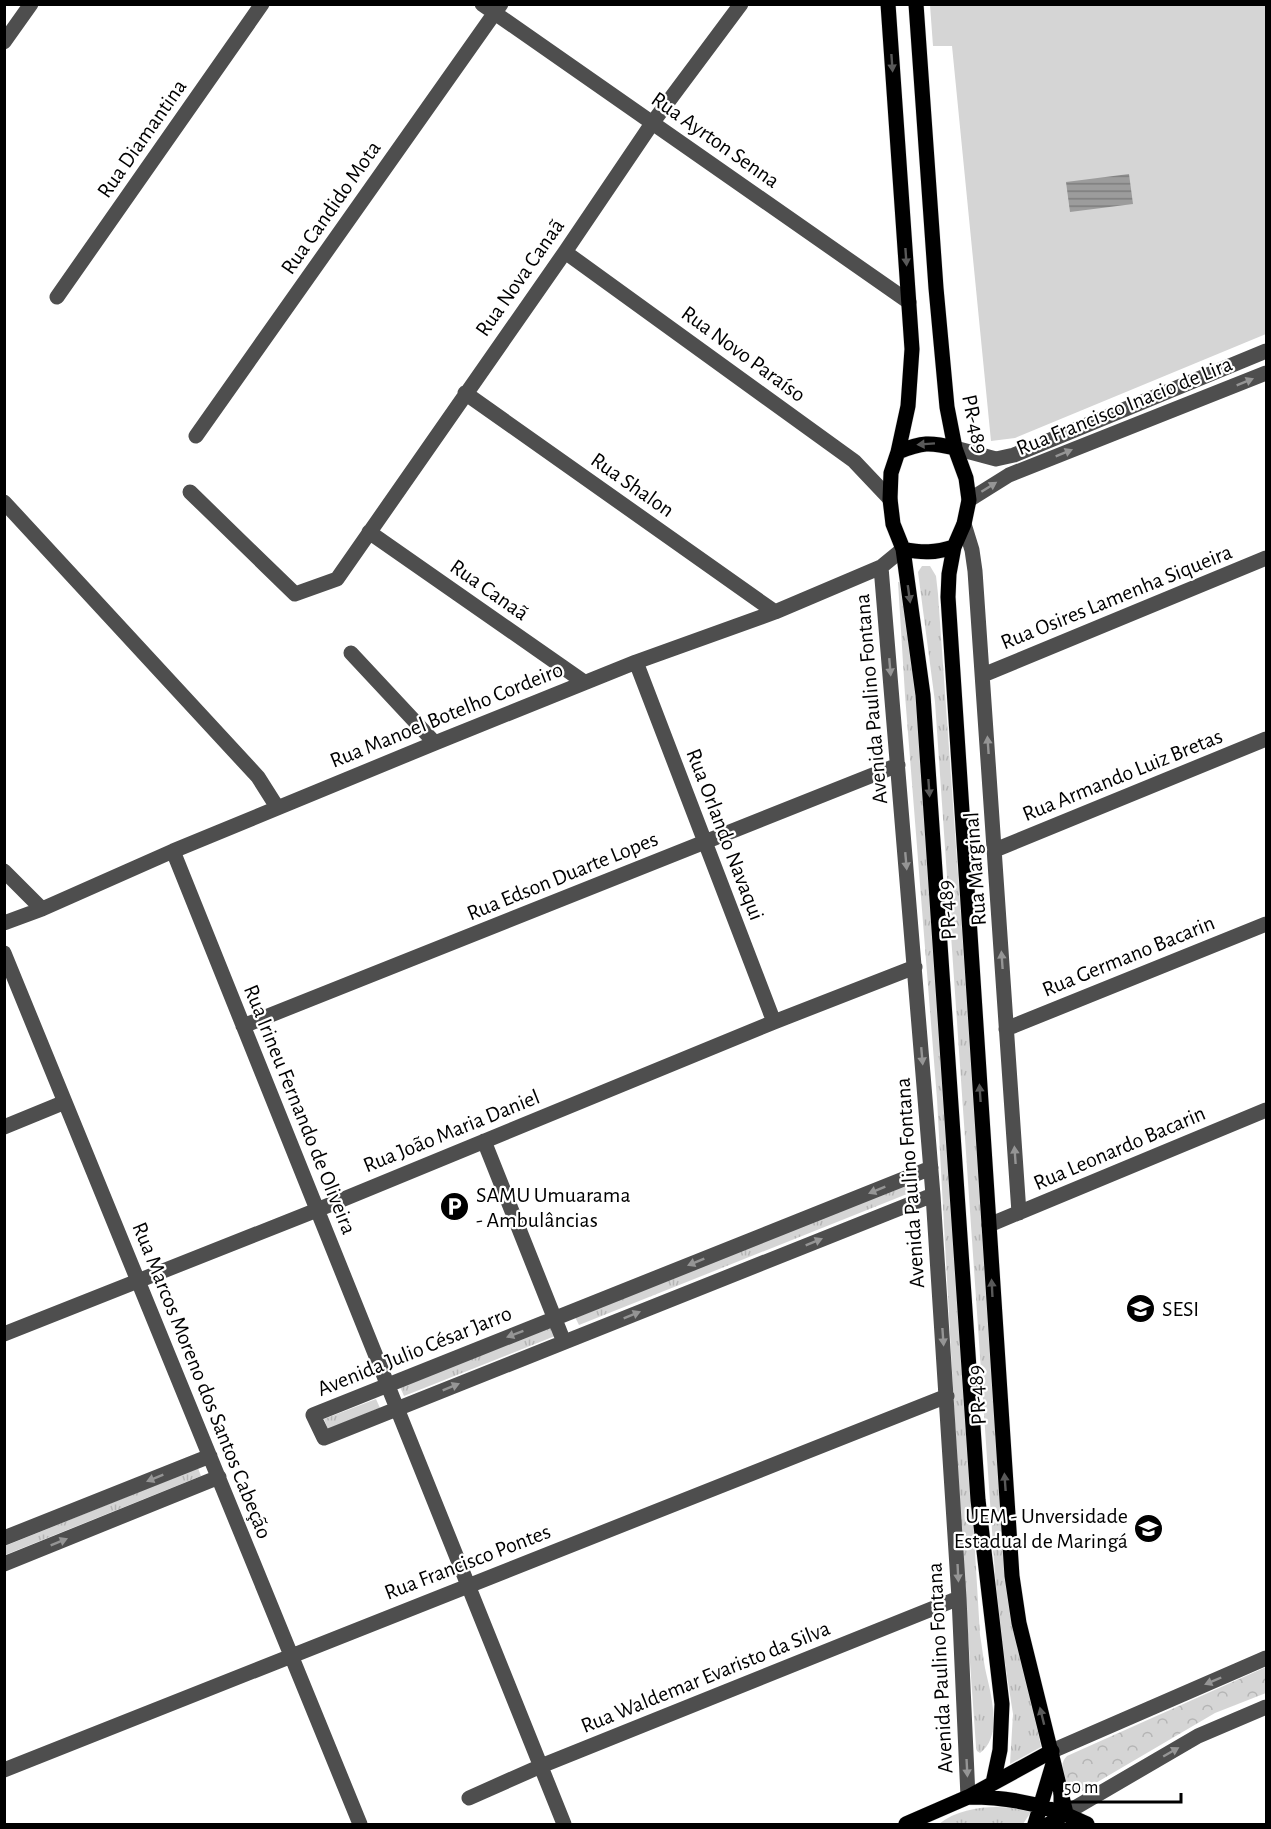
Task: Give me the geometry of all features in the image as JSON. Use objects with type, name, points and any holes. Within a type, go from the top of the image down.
[{"type":"main road","name":"PR-489","points":[[888,4],[912,349],[908,406],[891,473],[890,499],[893,524],[903,549],[923,695],[977,1489],[1002,1704],[1001,1740],[993,1783]]},
{"type":"main road","name":"PR-489","points":[[916,4],[947,407],[955,448],[966,478],[969,500],[964,524],[954,547],[948,597],[1012,1576],[1018,1623],[1066,1813]]},
{"type":"main road","points":[[898,452],[917,445],[934,443],[955,448]]},
{"type":"main road","points":[[903,549],[935,553],[954,547]]},
{"type":"main road","points":[[906,1824],[930,1819],[993,1783],[1053,1756]]},
{"type":"main road","points":[[1035,1824],[1042,1806],[1053,1756]]},
{"type":"main road","points":[[968,1797],[997,1797],[1023,1801],[1066,1813],[1087,1824]]},
{"type":"main road","points":[[1049,1824],[1066,1813]]},
{"type":"street","points":[[4,42],[31,4]]},
{"type":"street","name":"Rua Diamantina","points":[[57,297],[262,4]]},
{"type":"street","name":"Rua Nova Canaã","points":[[190,492],[295,594],[337,579],[565,252],[652,122],[741,4]]},
{"type":"street","name":"Rua Ayrton Senna","points":[[493,7],[652,122],[909,302]]},
{"type":"street","name":"Rua Candido Mota","points":[[196,436],[493,7]]},
{"type":"street","name":"Rua Novo Paraíso","points":[[565,252],[854,461],[890,499]]},
{"type":"street","name":"Rua Francisco Inacio de Lira","points":[[955,448],[996,459],[1014,455],[1266,351]]},
{"type":"street","name":"Rua Francisco Inacio de Lira","points":[[969,500],[1010,475],[1266,373]]},
{"type":"street","name":"Rua Shalon","points":[[465,393],[775,612]]},
{"type":"street","points":[[4,502],[258,777],[277,807]]},
{"type":"street","name":"Rua Marginal","points":[[964,524],[972,550],[975,571],[1019,1213]]},
{"type":"street","name":"Rua Canaã","points":[[369,532],[584,682]]},
{"type":"street","name":"Rua Manoel Botelho Cordeiro","points":[[4,923],[42,909],[173,851],[435,742],[636,662],[775,612],[881,567],[903,549]]},
{"type":"street","name":"Rua Osires Lamenha Siqueira","points":[[983,675],[1266,558]]},
{"type":"street","name":"Avenida Paulino Fontana","points":[[881,567],[933,1195],[959,1598],[968,1797]]},
{"type":"street","points":[[351,653],[435,742]]},
{"type":"street","name":"Rua Orlando Navaqui","points":[[636,662],[774,1022]]},
{"type":"street","name":"Rua Armando Luiz Bretas","points":[[995,850],[1266,739]]},
{"type":"street","name":"Rua Edson Duarte Lopes","points":[[243,1026],[898,765]]},
{"type":"street","name":"Rua Irineu Fernando de Oliveira","points":[[173,851],[387,1384]]},
{"type":"street","points":[[4,871],[42,909]]},
{"type":"street","name":"Rua Germano Bacarin","points":[[1006,1029],[1266,924]]},
{"type":"street","name":"Rua Marcos Moreno dos Santos Cabeção","points":[[4,953],[360,1824]]},
{"type":"street","name":"Rua João Maria Daniel","points":[[4,1334],[317,1210],[774,1022],[915,967]]},
{"type":"street","points":[[4,1126],[65,1102]]},
{"type":"street","name":"Rua Leonardo Bacarin","points":[[988,1225],[1266,1110]]},
{"type":"street","points":[[484,1141],[564,1342]]},
{"type":"street","name":"Avenida Julio César Jarro","points":[[931,1168],[313,1415],[324,1438],[933,1195]]},
{"type":"street","points":[[387,1384],[564,1824]]},
{"type":"street","name":"Rua Francisco Pontes","points":[[4,1770],[291,1654],[947,1396]]},
{"type":"street","points":[[4,1538],[210,1456]]},
{"type":"street","points":[[4,1564],[219,1477]]},
{"type":"street","name":"Rua Waldemar Evaristo da Silva","points":[[469,1798],[541,1766],[959,1598]]},
{"type":"street","points":[[1053,1756],[1266,1658]]},
{"type":"street","points":[[1066,1813],[1198,1736],[1266,1707]]},
{"type":"green space","points":[[930,5],[1266,5],[1266,334],[1015,438],[991,441],[952,46],[933,46]]},
{"type":"green space","points":[[922,566],[930,566],[936,576],[938,594],[1008,1577],[1041,1747],[1010,1764],[1013,1714],[998,1618],[935,702],[918,572]]},
{"type":"green space","points":[[898,582],[904,582],[917,689],[937,920],[980,1635],[993,1713],[992,1736],[980,1753],[976,1747],[962,1550],[937,1099]]},
{"type":"green space","points":[[910,1183],[912,1192],[579,1325],[575,1317]]},
{"type":"green space","points":[[552,1326],[555,1336],[404,1396],[400,1387]]},
{"type":"green space","points":[[376,1399],[380,1408],[328,1429],[324,1419]]},
{"type":"green space","points":[[198,1468],[201,1476],[5,1555],[5,1546]]},
{"type":"green space","points":[[1266,1667],[1266,1693],[1215,1713],[1077,1794],[1069,1791],[1062,1768],[1067,1756]]},
{"type":"green space","points":[[997,1807],[1031,1812],[1023,1824],[939,1824],[966,1811]]},
{"type":"shaded area","points":[[1129,174],[1133,204],[1070,212],[1066,182]]},
{"type":"place","name":"SAMU Umuarama - Ambulâncias","points":[[455,1207]]},
{"type":"place","name":"SESI","points":[[1141,1308]]},
{"type":"place","name":"UEM - Unversidade Estadual de Maringá","points":[[1149,1528]]}]
